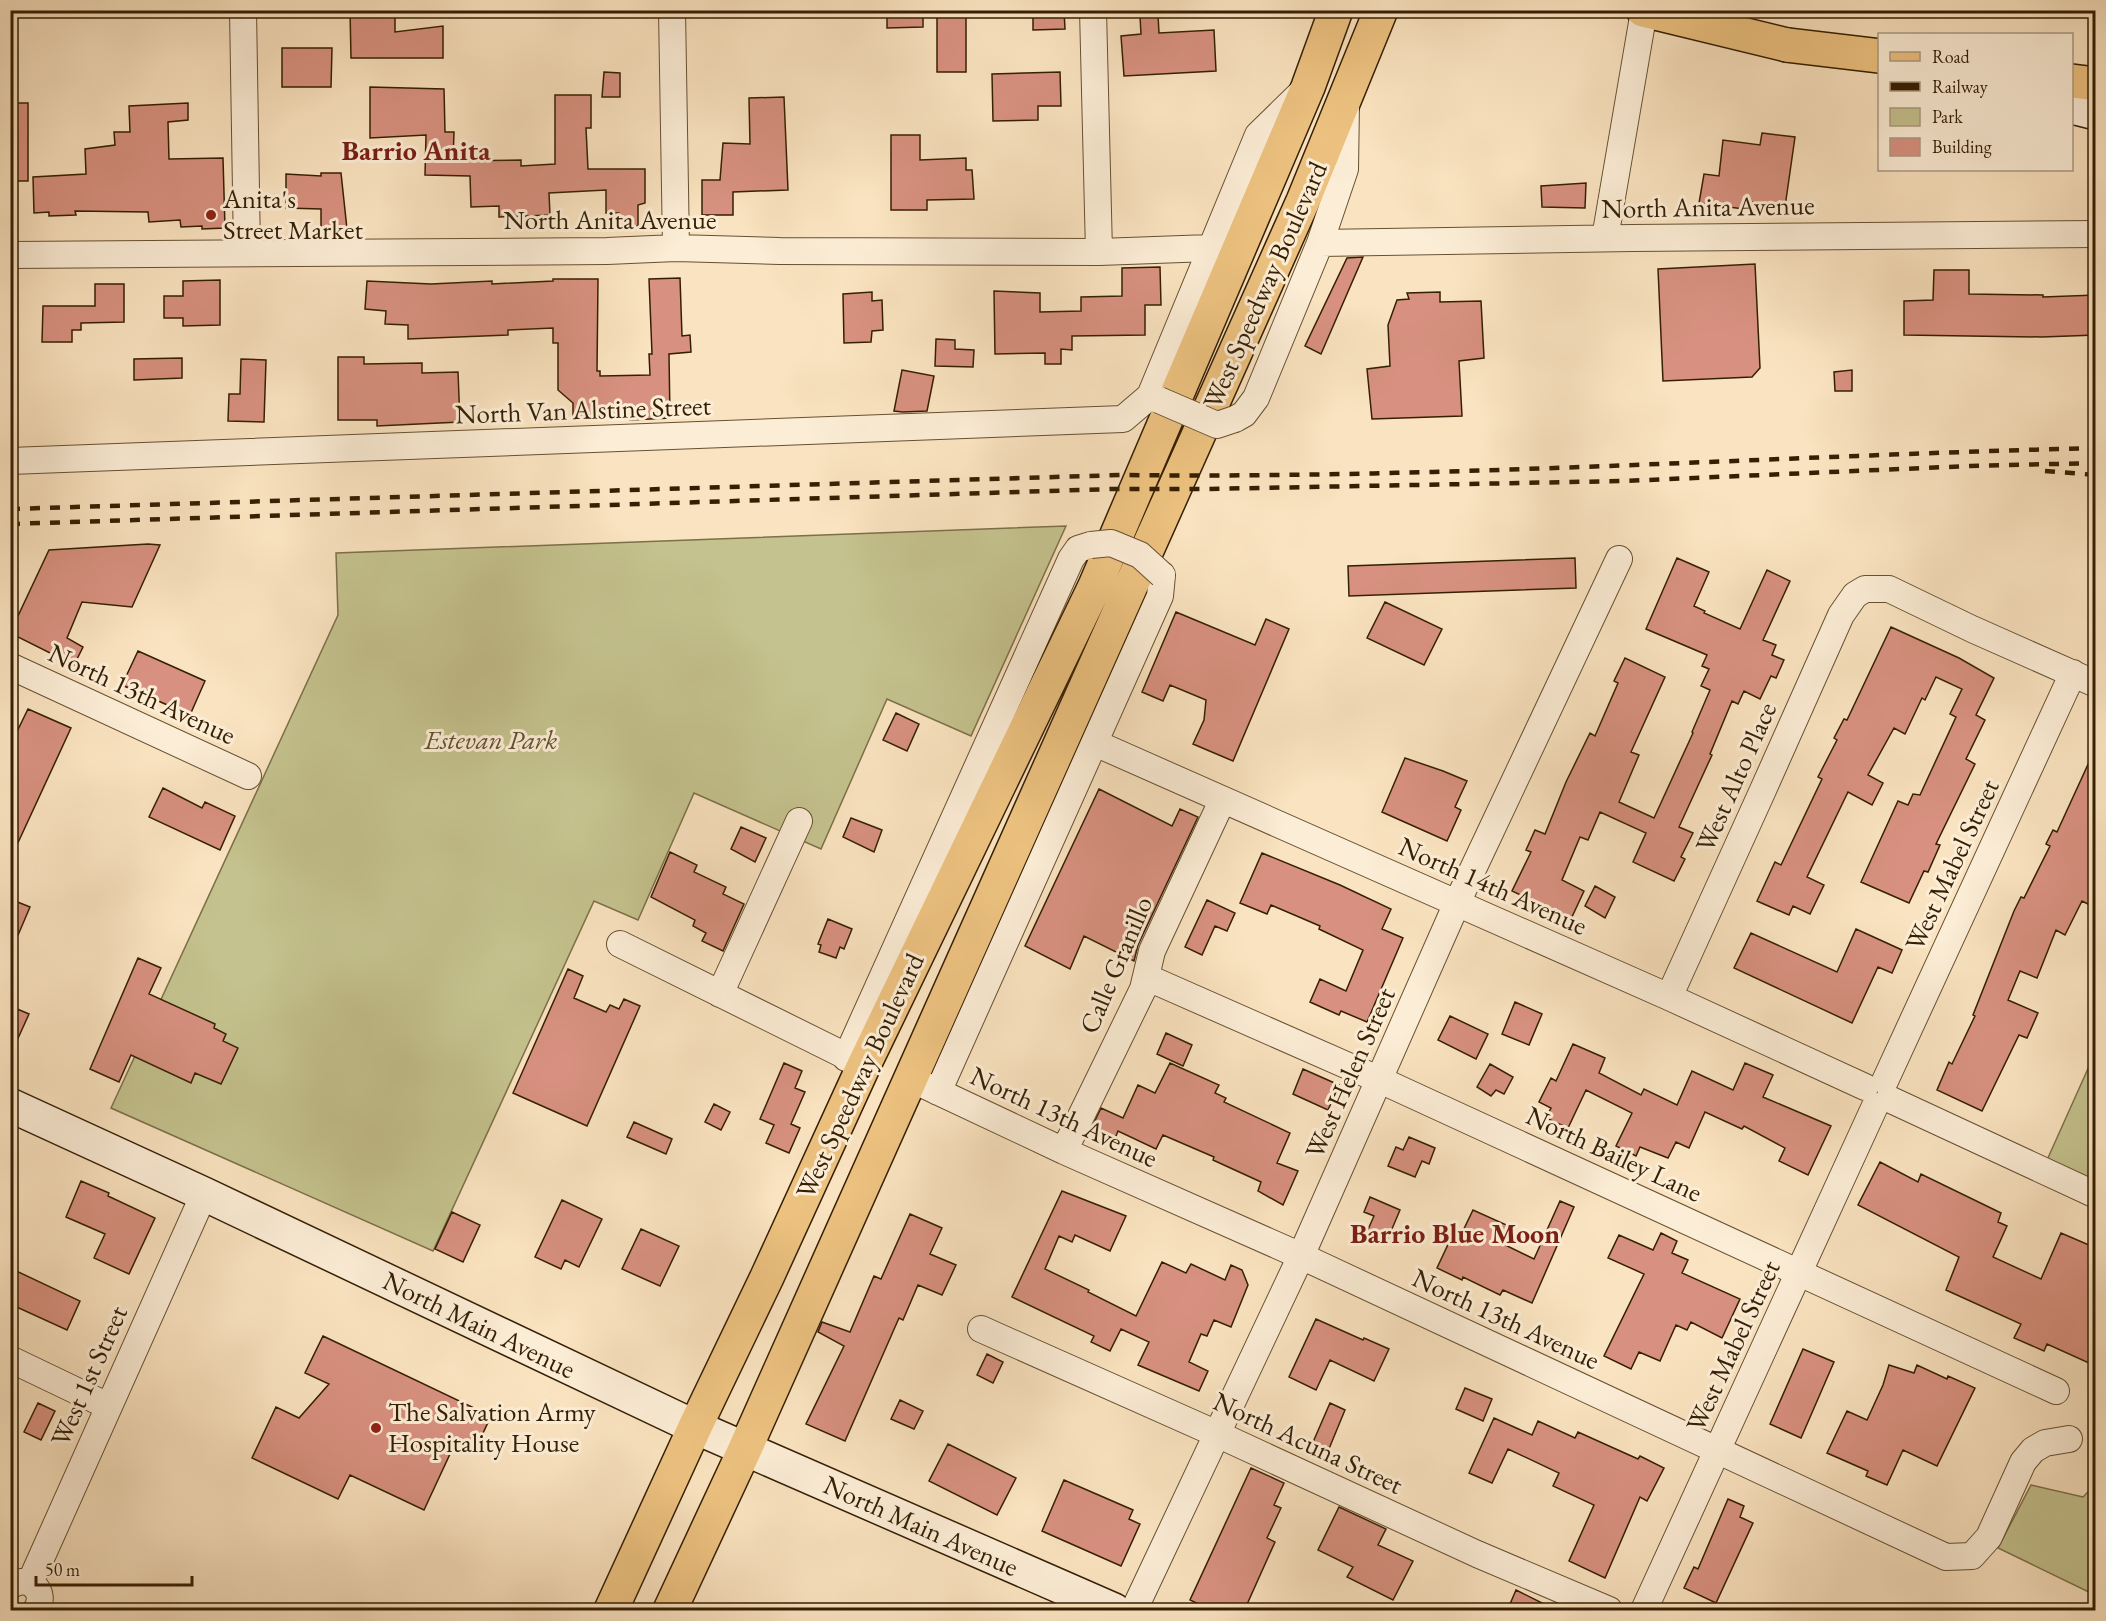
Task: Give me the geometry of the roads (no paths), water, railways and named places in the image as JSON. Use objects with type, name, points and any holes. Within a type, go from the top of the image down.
[{"type":"main road","name":"West Speedway Boulevard","points":[[670,1611],[1298,212],[1346,100],[1381,10]]},
{"type":"main road","points":[[1643,11],[1878,65]]},
{"type":"main road","name":"West Speedway Boulevard","points":[[610,1611],[767,1277],[855,1061],[1095,585],[1308,87],[1331,18]]},
{"type":"main road","points":[[1787,45],[1878,57]]},
{"type":"main road","points":[[2073,81],[2096,84]]},
{"type":"main road","points":[[2073,107],[2096,113]]},
{"type":"main road","name":"North Main Avenue","points":[[10,1105],[204,1194],[695,1427],[1114,1611]]},
{"type":"street","points":[[243,10],[247,252]]},
{"type":"street","points":[[672,10],[676,248]]},
{"type":"street","points":[[1093,10],[1099,252]]},
{"type":"street","points":[[1605,238],[1643,11]]},
{"type":"street","points":[[1308,87],[1258,135],[1210,248],[1154,398],[1217,424],[1244,414],[1256,398],[1320,243],[1345,169],[1346,100]]},
{"type":"street","name":"North Anita Avenue","points":[[1320,243],[2096,234]]},
{"type":"street","name":"North Anita Avenue","points":[[10,255],[607,251],[676,248],[790,251],[1099,252],[1210,248]]},
{"type":"street","name":"North Van Alstine Street","points":[[10,461],[1123,419],[1154,398]]},
{"type":"street","name":"West Speedway Boulevard","points":[[855,1061],[1071,559],[1078,549],[1112,543],[1140,555],[1162,575],[1160,596],[938,1092]]},
{"type":"street","name":"West Helen Street","points":[[1134,1611],[1301,1256],[1457,903],[1619,559]]},
{"type":"street","name":"West Alto Place","points":[[1669,997],[1841,615],[1855,595],[1865,589],[1889,589],[2084,679]]},
{"type":"street","name":"North 13th Avenue","points":[[10,666],[248,776]]},
{"type":"street","name":"West Mabel Street","points":[[1644,1611],[1800,1272],[1879,1093],[2084,679]]},
{"type":"street","name":"North 14th Avenue","points":[[1095,743],[1669,997],[2096,1195]]},
{"type":"street","name":"Calle Granillo","points":[[1064,1151],[1143,989],[1152,951],[1222,801]]},
{"type":"street","points":[[720,994],[799,821]]},
{"type":"street","points":[[620,944],[855,1061]]},
{"type":"street","name":"North Bailey Lane","points":[[1146,977],[1380,1080],[2056,1391]]},
{"type":"street","name":"North 13th Avenue","points":[[909,1078],[1064,1151],[1301,1256],[1946,1557],[1972,1556],[1989,1537],[2023,1462],[2033,1450],[2045,1443],[2069,1439]]},
{"type":"street","name":"West 1st Street","points":[[20,1584],[108,1406],[204,1194]]},
{"type":"street","name":"North Acuna Street","points":[[981,1329],[1217,1434],[1477,1554],[1610,1611]]},
{"type":"street","points":[[10,1359],[108,1406]]},
{"type":"street","points":[[20,1584],[39,1591],[38,1610]]},
{"type":"railway","points":[[10,509],[1120,475],[1364,474],[2096,448]]},
{"type":"railway","points":[[10,524],[1112,489],[1624,481],[1970,466],[2096,463]]},
{"type":"railway","points":[[2045,471],[2096,475]]},
{"type":"place","name":"Anita's Street Market","points":[[211,215]]},
{"type":"place","name":"The Salvation Army Hospitality House","points":[[376,1428]]},
{"type":"district","name":"Barrio Anita","points":[[416,150]]},
{"type":"district","name":"Barrio Blue Moon","points":[[1455,1233]]},
{"type":"park label","name":"Estevan Park","points":[[491,740]]}]
